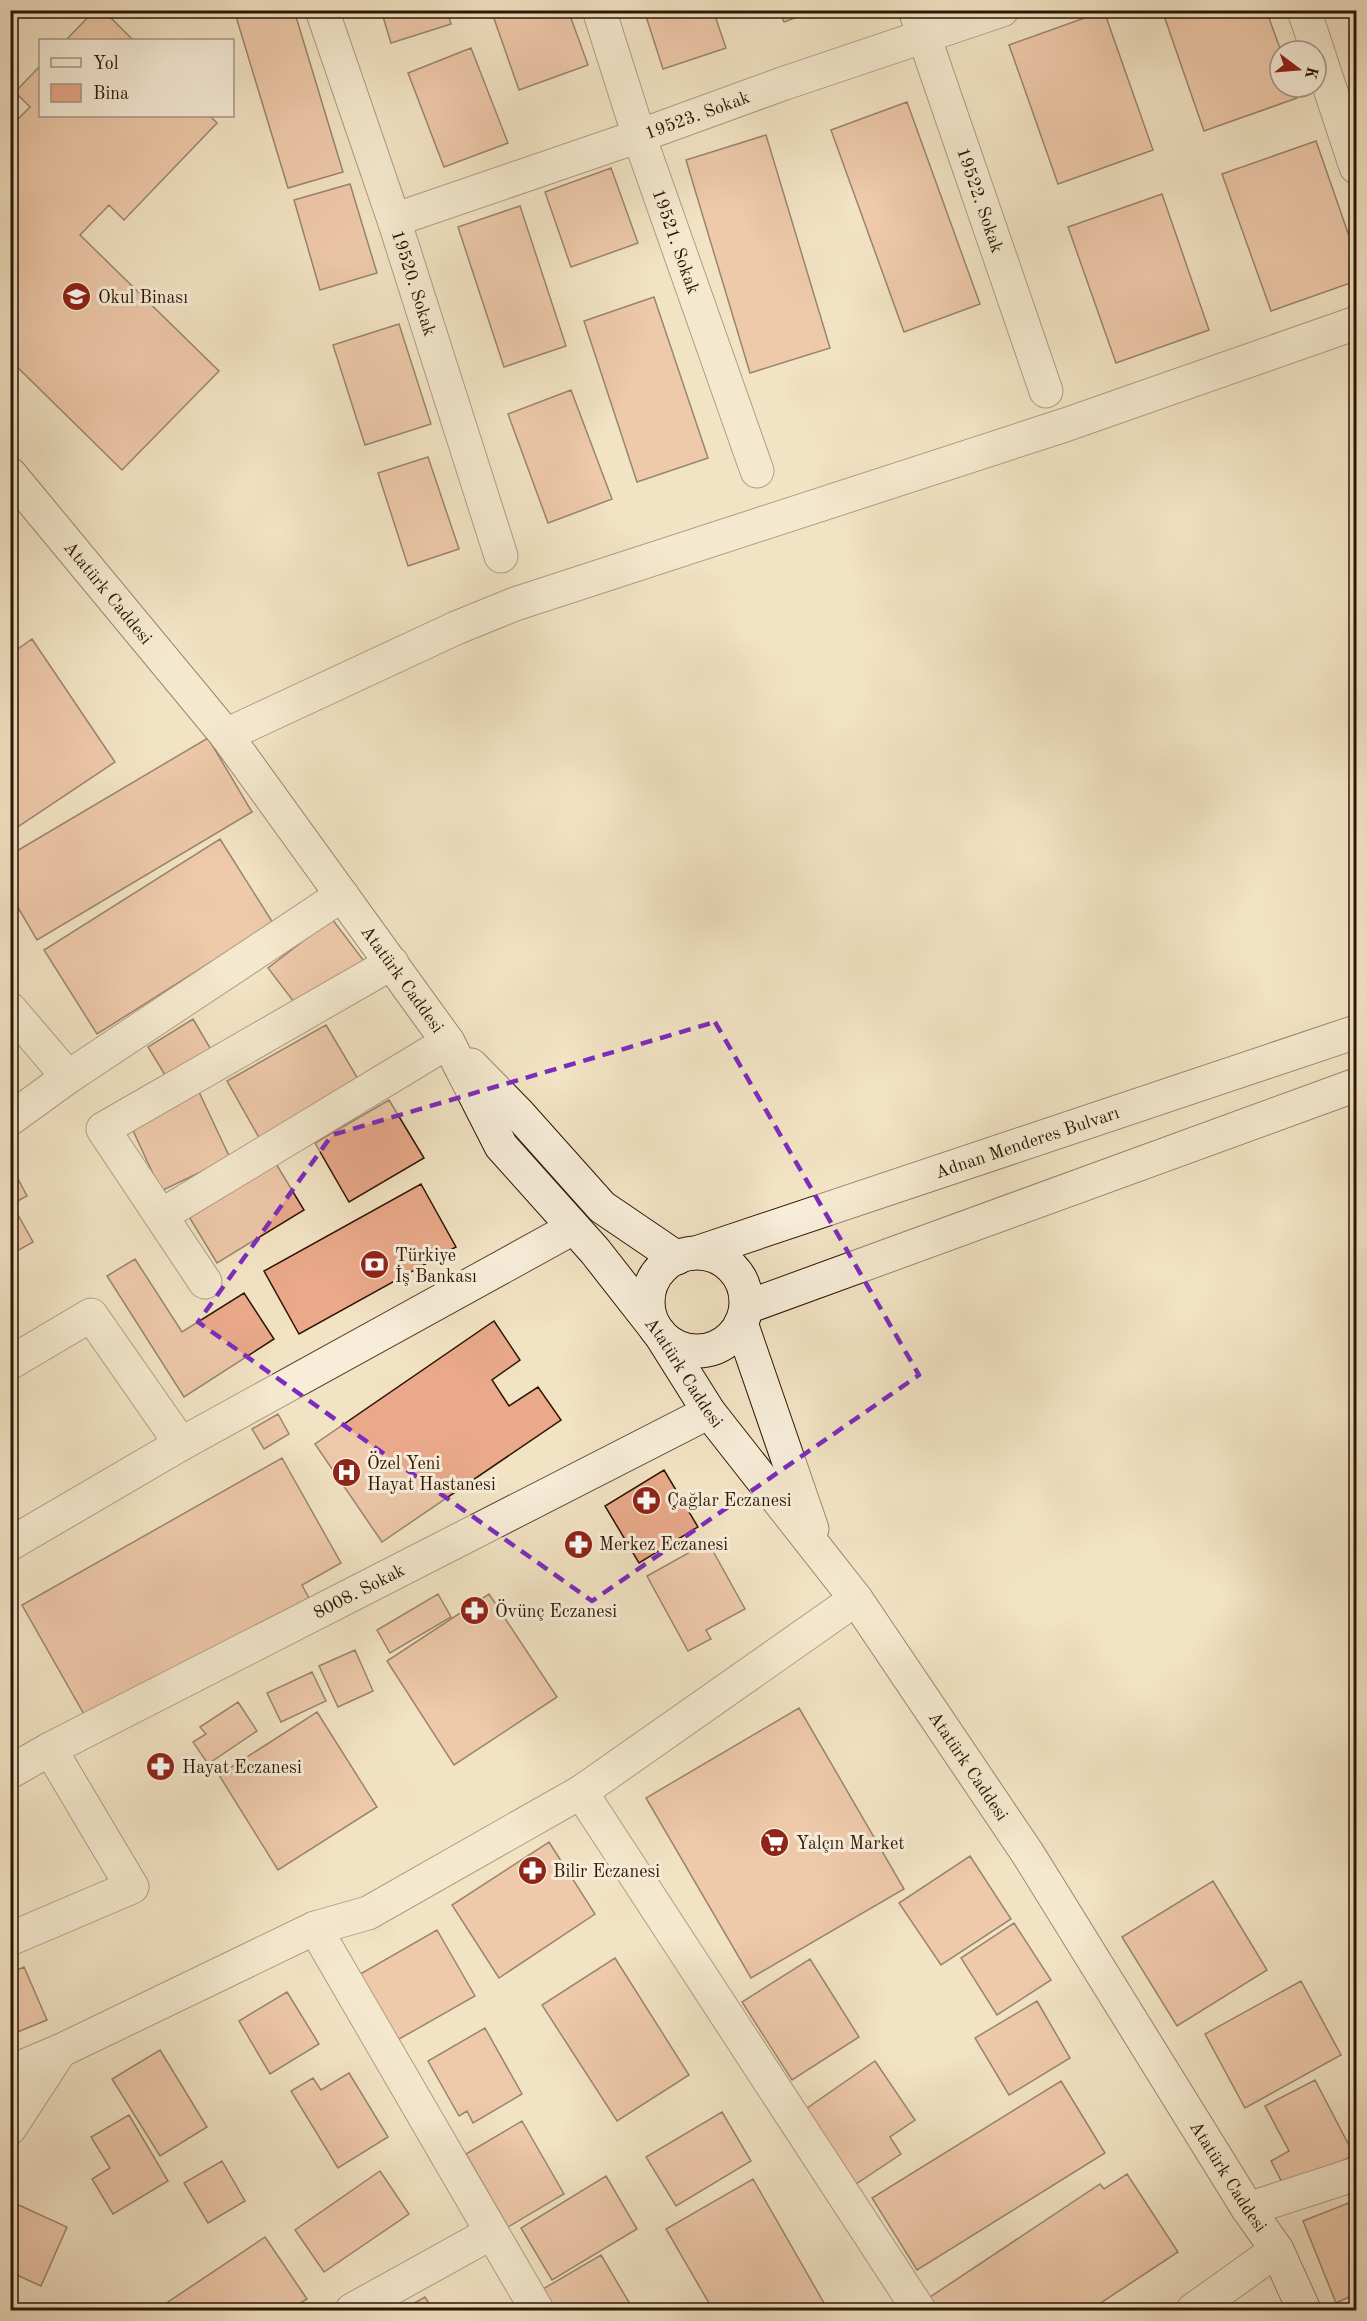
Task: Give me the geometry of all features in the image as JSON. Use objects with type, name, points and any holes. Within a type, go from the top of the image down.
[{"type":"street","name":"19520. Sokak","points":[[322,10],[393,220],[501,556]]},
{"type":"street","name":"19521. Sokak","points":[[599,10],[639,136],[757,471]]},
{"type":"street","name":"19523. Sokak","points":[[393,220],[639,136],[782,84],[919,23],[1002,10]]},
{"type":"street","points":[[1304,10],[1356,167]]},
{"type":"street","name":"19522. Sokak","points":[[919,23],[1046,391]]},
{"type":"street","points":[[226,735],[456,628],[515,604],[1065,425],[1356,324]]},
{"type":"street","name":"Atatürk Caddesi","points":[[10,474],[226,735],[448,1042],[501,1146],[595,1251],[660,1334],[709,1412],[856,1599],[1028,1854],[1248,2209],[1277,2250],[1304,2310]]},
{"type":"street","points":[[10,1119],[68,1077],[342,895]]},
{"type":"street","points":[[205,1282],[103,1129],[392,963]]},
{"type":"street","points":[[10,1009],[68,1077]]},
{"type":"street","name":"Adnan Menderes Bulvarı","points":[[688,1255],[1356,1032]]},
{"type":"street","points":[[162,1215],[448,1042],[518,1113],[602,1208],[688,1255]]},
{"type":"street","points":[[820,1553],[744,1315],[746,1292],[740,1276],[729,1264],[715,1256],[688,1255],[669,1261],[657,1273],[650,1288],[648,1304],[651,1320],[660,1334],[672,1344],[687,1350],[704,1350],[719,1346],[732,1337],[744,1315],[1356,1085]]},
{"type":"street","points":[[10,1544],[181,1444],[573,1228]]},
{"type":"street","points":[[10,1363],[91,1315],[181,1444]]},
{"type":"street","name":"8008. Sokak","points":[[10,1772],[50,1749],[709,1412]]},
{"type":"street","points":[[10,2072],[60,2051],[315,1928],[368,1913],[581,1792],[856,1599]]},
{"type":"street","points":[[10,1939],[132,1887],[50,1749]]},
{"type":"street","points":[[581,1792],[920,2310]]},
{"type":"street","points":[[315,1928],[537,2310]]},
{"type":"street","points":[[10,2127],[60,2051]]},
{"type":"street","points":[[1248,2209],[1356,2174]]},
{"type":"street","points":[[352,2310],[491,2233]]},
{"type":"street","points":[[1192,2310],[1277,2250]]},
{"type":"highlighted area","points":[[715,1022],[919,1375],[592,1601],[198,1322],[332,1135]]},
{"type":"building","points":[[95,10],[103,10],[132,39],[67,39]]},
{"type":"building","points":[[234,10],[294,10],[343,172],[288,188]]},
{"type":"building","points":[[381,10],[447,10],[451,24],[391,43]]},
{"type":"building","points":[[491,10],[568,10],[588,65],[519,90]]},
{"type":"building","points":[[644,10],[713,10],[726,48],[663,69]]},
{"type":"building","points":[[779,10],[816,10],[784,22]]},
{"type":"building","points":[[1162,10],[1266,10],[1277,39],[1268,39],[1268,99],[1294,99],[1204,131]]},
{"type":"building","points":[[1104,11],[1153,150],[1058,184],[1009,45]]},
{"type":"building","points":[[471,48],[508,143],[444,167],[408,73]]},
{"type":"building","name":"Okul Binası","points":[[39,67],[39,117],[211,117],[217,123],[124,220],[109,205],[80,235],[219,371],[122,470],[10,360],[10,127],[30,107],[15,92]]},
{"type":"building","points":[[907,102],[980,304],[904,332],[831,130]]},
{"type":"building","points":[[766,135],[830,348],[750,373],[686,160]]},
{"type":"building","points":[[1316,141],[1356,256],[1356,281],[1271,311],[1222,174]]},
{"type":"building","points":[[611,168],[638,243],[571,267],[545,192]]},
{"type":"building","points":[[350,184],[377,273],[320,290],[294,200]]},
{"type":"building","points":[[1162,194],[1209,330],[1116,363],[1068,227]]},
{"type":"building","points":[[520,206],[566,346],[504,367],[458,227]]},
{"type":"building","points":[[654,297],[708,458],[637,482],[584,321]]},
{"type":"building","points":[[399,324],[431,424],[365,445],[333,345]]},
{"type":"building","points":[[571,390],[612,499],[548,523],[508,414]]},
{"type":"building","points":[[428,457],[459,549],[408,566],[378,473]]},
{"type":"building","points":[[32,639],[115,762],[10,832],[10,644],[15,651]]},
{"type":"building","points":[[208,738],[252,812],[37,940],[10,894],[10,855]]},
{"type":"building","points":[[220,839],[273,923],[97,1034],[44,950]]},
{"type":"building","points":[[332,919],[364,961],[300,1010],[268,968]]},
{"type":"building","points":[[193,1019],[213,1053],[168,1080],[148,1047]]},
{"type":"building","points":[[326,1025],[361,1084],[261,1141],[227,1081]]},
{"type":"building","points":[[199,1092],[230,1158],[161,1191],[130,1124]]},
{"type":"building","points":[[389,1100],[424,1158],[349,1202],[315,1143]]},
{"type":"building","points":[[275,1162],[304,1210],[217,1263],[188,1215]]},
{"type":"building","points":[[16,1175],[27,1196],[12,1204],[33,1242],[10,1255],[10,1178]]},
{"type":"building","points":[[421,1184],[456,1247],[299,1334],[264,1271]]},
{"type":"building","points":[[135,1259],[182,1332],[244,1293],[274,1339],[184,1397],[107,1276]]},
{"type":"building","points":[[494,1321],[520,1360],[492,1380],[509,1406],[538,1387],[561,1420],[382,1542],[315,1444]]},
{"type":"building","points":[[278,1414],[289,1434],[264,1449],[252,1429]]},
{"type":"building","points":[[282,1458],[341,1563],[302,1585],[309,1598],[89,1723],[22,1605]]},
{"type":"building","points":[[664,1470],[698,1527],[639,1563],[605,1506]]},
{"type":"building","points":[[708,1542],[745,1609],[706,1630],[711,1639],[688,1651],[647,1576]]},
{"type":"building","points":[[438,1594],[451,1617],[390,1653],[377,1630]]},
{"type":"building","points":[[489,1594],[557,1697],[454,1765],[387,1661]]},
{"type":"building","points":[[355,1650],[373,1691],[338,1707],[319,1666]]},
{"type":"building","points":[[312,1672],[326,1701],[281,1722],[267,1693]]},
{"type":"building","points":[[238,1702],[257,1731],[208,1764],[193,1742],[206,1734],[200,1727]]},
{"type":"building","name":"Yalçın Market","points":[[799,1708],[904,1889],[751,1978],[646,1798]]},
{"type":"building","points":[[317,1712],[377,1807],[278,1870],[219,1775]]},
{"type":"building","points":[[549,1842],[595,1914],[499,1978],[452,1905]]},
{"type":"building","points":[[970,1856],[1011,1919],[941,1965],[899,1903]]},
{"type":"building","points":[[1213,1881],[1267,1970],[1177,2026],[1122,1937]]},
{"type":"building","points":[[1014,1923],[1051,1980],[997,2015],[961,1958]]},
{"type":"building","points":[[437,1930],[475,1996],[385,2047],[348,1981]]},
{"type":"building","points":[[615,1958],[689,2075],[617,2121],[542,2005]]},
{"type":"building","points":[[810,1959],[859,2037],[792,2080],[742,2002]]},
{"type":"building","points":[[24,1967],[47,2020],[10,2035],[10,1973]]},
{"type":"building","points":[[1301,1981],[1341,2055],[1245,2108],[1205,2034]]},
{"type":"building","points":[[287,1992],[319,2044],[270,2074],[239,2021]]},
{"type":"building","points":[[1037,2001],[1070,2058],[1009,2095],[975,2038]]},
{"type":"building","points":[[485,2028],[522,2094],[473,2123],[467,2111],[459,2116],[428,2061]]},
{"type":"building","points":[[160,2050],[207,2127],[160,2156],[112,2079]]},
{"type":"building","points":[[875,2061],[915,2120],[890,2137],[901,2154],[853,2186],[803,2111]]},
{"type":"building","points":[[349,2073],[388,2137],[338,2168],[291,2091],[313,2078],[321,2090]]},
{"type":"building","points":[[1315,2080],[1354,2155],[1286,2190],[1271,2161],[1289,2151],[1265,2106]]},
{"type":"building","points":[[1061,2081],[1105,2153],[917,2270],[872,2198]]},
{"type":"building","points":[[722,2112],[751,2161],[676,2206],[646,2157]]},
{"type":"building","points":[[129,2115],[168,2181],[113,2214],[92,2179],[110,2168],[91,2137]]},
{"type":"building","points":[[522,2121],[564,2194],[508,2227],[466,2154]]},
{"type":"building","points":[[222,2161],[245,2201],[208,2223],[184,2183]]},
{"type":"building","points":[[380,2171],[409,2214],[324,2272],[295,2230]]},
{"type":"building","points":[[1127,2174],[1178,2252],[1090,2310],[921,2310],[918,2305],[1100,2184],[1104,2189]]},
{"type":"building","points":[[606,2176],[637,2229],[552,2280],[521,2228]]},
{"type":"building","points":[[753,2179],[828,2310],[713,2310],[666,2229]]},
{"type":"building","points":[[1356,2200],[1356,2294],[1336,2303],[1303,2221]]},
{"type":"building","points":[[10,2201],[67,2227],[41,2286],[10,2272]]},
{"type":"building","points":[[265,2237],[307,2299],[289,2310],[173,2310],[168,2302]]},
{"type":"building","points":[[601,2255],[630,2304],[618,2310],[556,2310],[543,2289]]},
{"type":"building","points":[[425,2297],[433,2310],[402,2310]]},
{"type":"place","name":"Okul Binası","points":[[77,297]]},
{"type":"place","name":"Türkiye İş Bankası","points":[[374,1265]]},
{"type":"place","name":"Özel Yeni Hayat Hastanesi","points":[[346,1473]]},
{"type":"place","name":"Çağlar Eczanesi","points":[[646,1500]]},
{"type":"place","name":"Merkez Eczanesi","points":[[578,1544]]},
{"type":"place","name":"Övünç Eczanesi","points":[[474,1611]]},
{"type":"place","name":"Hayat Eczanesi","points":[[161,1767]]},
{"type":"place","name":"Yalçın Market","points":[[775,1843]]},
{"type":"place","name":"Bilir Eczanesi","points":[[532,1871]]}]
